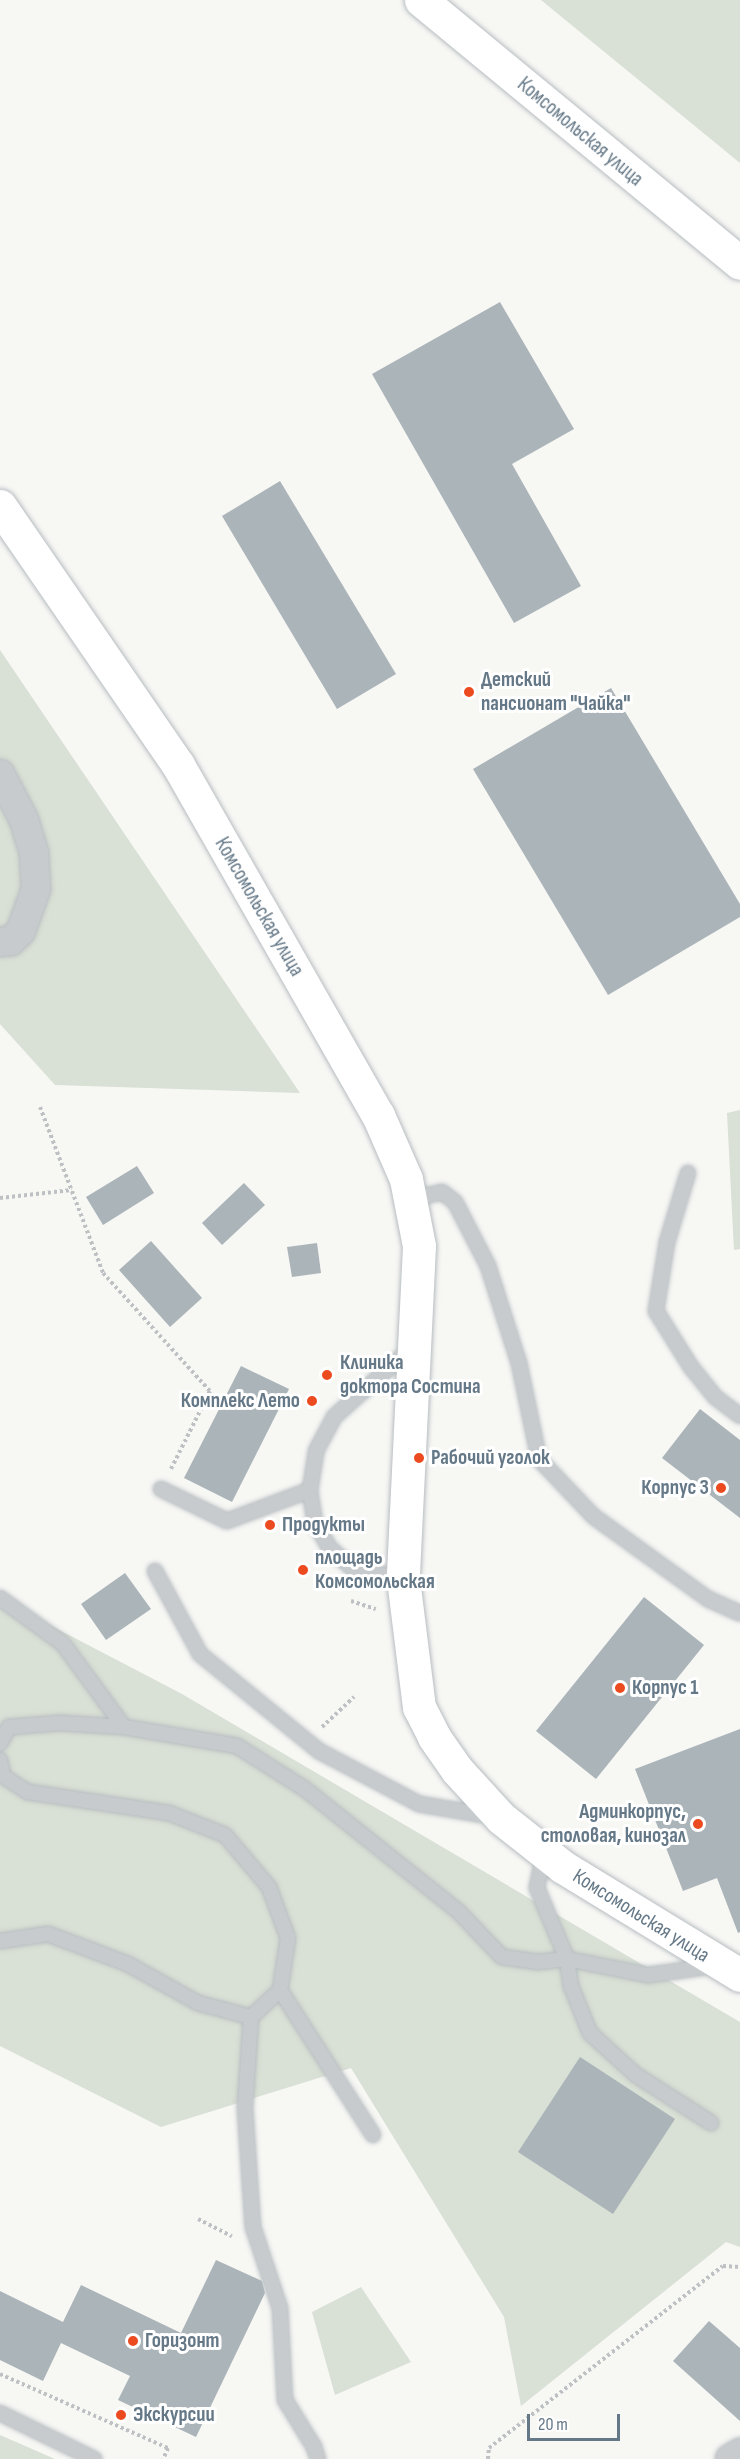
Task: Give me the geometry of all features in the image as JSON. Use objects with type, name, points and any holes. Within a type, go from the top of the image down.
[{"type":"main road","name":"Комсомольская улица","points":[[421,0],[740,263]]},
{"type":"main road","name":"Комсомольская улица","points":[[0,506],[178,765],[378,1115],[406,1179],[419,1246],[403,1579],[419,1707],[457,1770],[501,1818],[544,1852],[731,1970]]},
{"type":"street","points":[[0,774],[24,820],[34,853],[36,889],[30,914],[5,941]]},
{"type":"street","points":[[730,2459],[740,2453]]},
{"type":"lane","points":[[688,1173],[667,1242],[656,1311],[691,1366],[715,1397],[740,1416]]},
{"type":"lane","points":[[410,1199],[442,1192],[455,1202],[488,1266],[519,1363],[539,1460],[593,1516],[708,1599],[740,1612]]},
{"type":"lane","points":[[403,1579],[352,1568],[329,1547],[315,1523],[310,1490],[316,1451],[334,1417],[414,1346]]},
{"type":"lane","points":[[161,1489],[227,1521],[310,1490]]},
{"type":"lane","points":[[155,1571],[200,1654],[319,1751],[419,1804],[501,1818]]},
{"type":"lane","points":[[0,1598],[63,1644],[124,1727]]},
{"type":"lane","points":[[0,1743],[9,1727],[60,1723],[124,1727],[237,1746],[305,1789],[459,1912],[502,1957],[538,1962],[567,1959],[648,1975],[731,1970]]},
{"type":"lane","points":[[0,1760],[3,1776],[28,1792],[169,1813],[225,1835],[269,1887],[288,1938],[280,1990],[251,2017],[245,2108],[253,2227],[280,2308],[285,2400],[314,2447],[318,2459]]},
{"type":"lane","points":[[544,1852],[537,1888],[567,1959],[571,1986],[590,2034],[636,2075],[711,2123]]},
{"type":"lane","points":[[0,1941],[48,1934],[128,1964],[198,2003],[251,2017]]},
{"type":"lane","points":[[280,1990],[373,2135]]},
{"type":"lane","points":[[0,2414],[94,2459]]},
{"type":"path","points":[[40,1107],[103,1273],[210,1391],[161,1489]]},
{"type":"path","points":[[0,1198],[72,1190]]},
{"type":"path","points":[[488,2459],[489,2448],[723,2266],[740,2267]]},
{"type":"path","points":[[0,2374],[168,2448],[163,2459]]},
{"type":"shaded area","points":[[541,0],[740,0],[740,163]]},
{"type":"shaded area","points":[[0,650],[300,1093],[55,1085],[0,1024]]},
{"type":"shaded area","points":[[740,1110],[740,1249],[734,1250],[727,1113]]},
{"type":"shaded area","points":[[0,1599],[182,1694],[740,2022],[740,2247],[726,2242],[521,2406],[504,2317],[351,2068],[161,2127],[0,2046]]},
{"type":"shaded area","points":[[361,2287],[411,2362],[335,2395],[312,2312]]},
{"type":"shaded area","points":[[0,2435],[55,2459],[0,2459]]},
{"type":"building","points":[[500,302],[574,429],[512,464],[581,586],[514,623],[372,374]]},
{"type":"building","points":[[280,481],[396,674],[337,709],[222,516]]},
{"type":"building","points":[[611,688],[740,904],[740,917],[608,995],[473,769]]},
{"type":"building","points":[[137,1166],[154,1193],[103,1225],[86,1197]]},
{"type":"building","points":[[244,1183],[265,1205],[222,1245],[202,1223]]},
{"type":"building","points":[[151,1241],[202,1298],[170,1327],[119,1270]]},
{"type":"building","points":[[317,1243],[321,1273],[292,1277],[287,1247]]},
{"type":"building","points":[[241,1366],[289,1389],[232,1502],[184,1478]]},
{"type":"building","name":"Корпус 3","points":[[700,1409],[740,1440],[740,1518],[662,1458]]},
{"type":"building","points":[[125,1573],[151,1609],[106,1640],[81,1604]]},
{"type":"building","name":"Корпус 1","points":[[644,1597],[704,1645],[596,1779],[536,1731]]},
{"type":"building","name":"Админкорпус, столовая, кинозал","points":[[740,1729],[740,1932],[738,1933],[717,1878],[683,1891],[635,1769]]},
{"type":"building","points":[[580,2057],[675,2119],[613,2214],[518,2152]]},
{"type":"building","points":[[216,2260],[262,2281],[265,2293],[196,2437],[118,2400],[130,2376],[61,2343],[43,2381],[0,2360],[0,2291],[63,2322],[81,2285],[181,2333]]},
{"type":"building","points":[[709,2321],[740,2348],[740,2421],[673,2361]]},
{"type":"place","name":"Детский пансионат \"Чайка\"","points":[[469,692]]},
{"type":"place","name":"Клиника доктора Состина","points":[[327,1375]]},
{"type":"place","name":"Комплекс Лето","points":[[312,1401]]},
{"type":"place","name":"Рабочий уголок","points":[[419,1458]]},
{"type":"place","name":"Корпус 3","points":[[721,1488]]},
{"type":"place","name":"Продукты","points":[[270,1525]]},
{"type":"place","name":"площадь Комсомольская","points":[[303,1570]]},
{"type":"place","name":"Корпус 1","points":[[620,1688]]},
{"type":"place","name":"Админкорпус, столовая, кинозал","points":[[698,1824]]},
{"type":"place","name":"Горизонт","points":[[133,2341]]},
{"type":"place","name":"Экскурсии","points":[[121,2415]]}]
